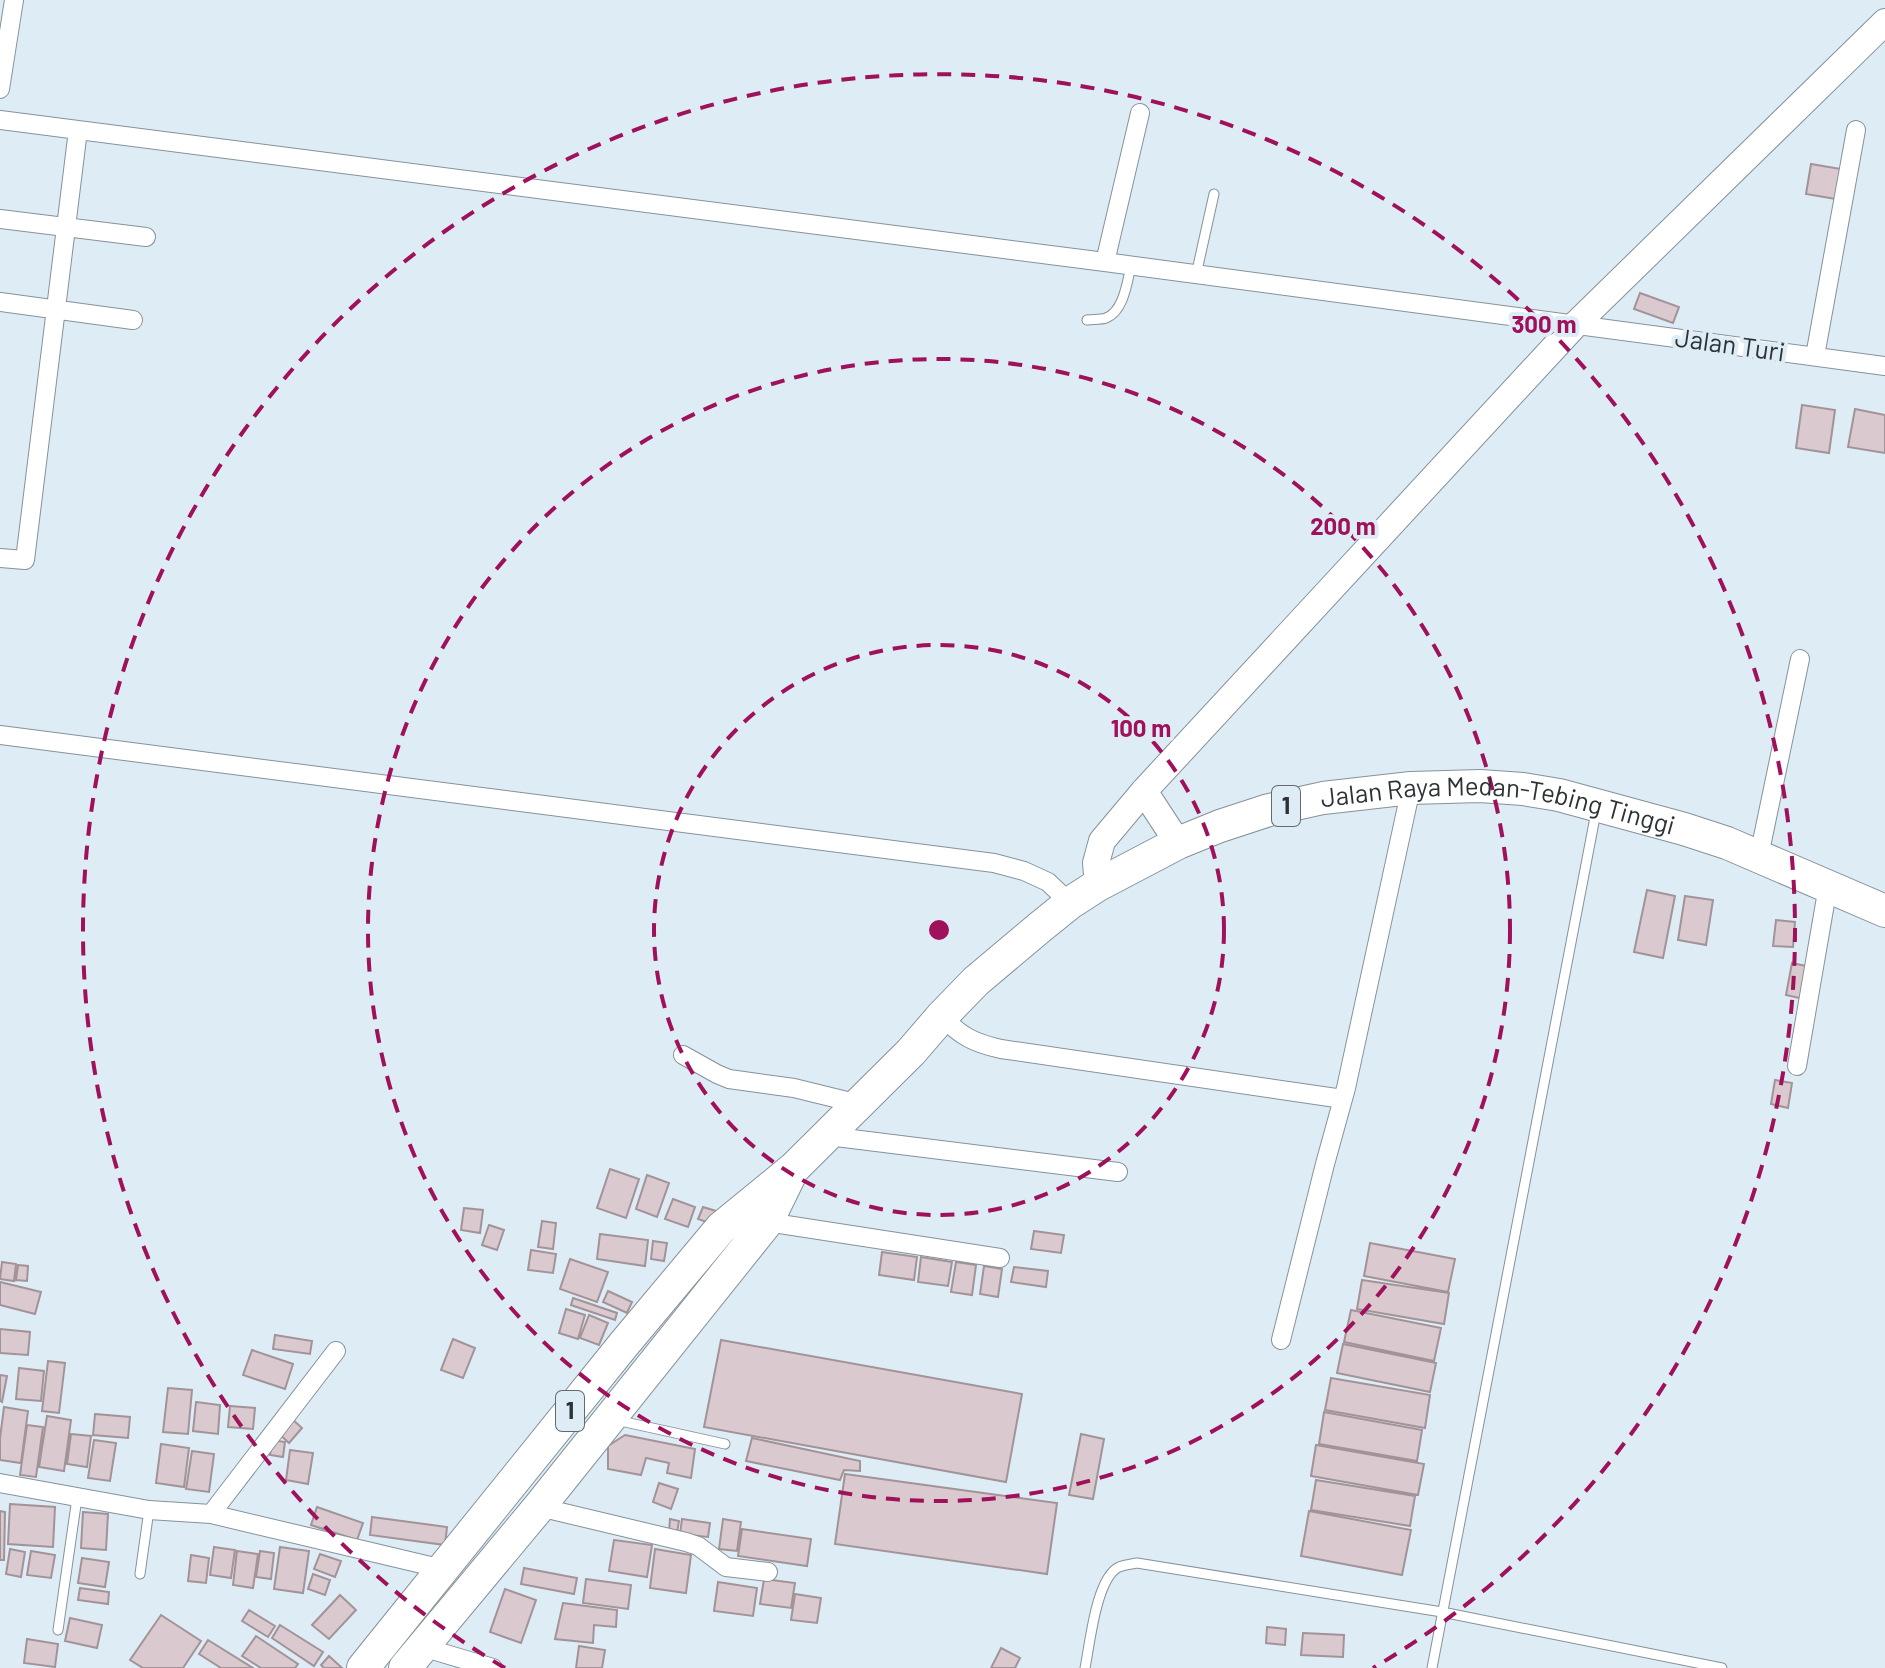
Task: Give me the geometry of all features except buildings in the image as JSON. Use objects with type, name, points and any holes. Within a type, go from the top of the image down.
[{"type":"highway","name":"Jalan Raya Medan-Tebing Tinggi","points":[[363,1668],[706,1244],[828,1136],[976,981],[1070,903],[1178,843],[1269,810],[1323,798],[1411,788],[1480,786],[1523,789],[1559,795],[1684,829],[1759,856],[1885,911]]},
{"type":"highway","name":"Jalan Raya Medan-Tebing Tinggi","points":[[414,1657],[539,1507],[767,1222],[793,1169]]},
{"type":"street","points":[[0,89],[14,0]]},
{"type":"street","points":[[1098,885],[1096,863],[1102,841],[1144,791],[1575,325],[1885,22]]},
{"type":"street","points":[[1105,262],[1140,113]]},
{"type":"street","name":"Jalan Turi","points":[[0,120],[1885,366]]},
{"type":"street","points":[[0,558],[25,560],[78,130]]},
{"type":"street","points":[[1815,356],[1856,130]]},
{"type":"street","points":[[0,219],[146,237]]},
{"type":"street","points":[[0,302],[133,320]]},
{"type":"street","points":[[1759,856],[1800,659]]},
{"type":"street","points":[[0,735],[994,863],[1024,871],[1048,882],[1070,903]]},
{"type":"street","points":[[1281,1340],[1343,1099],[1411,788]]},
{"type":"street","points":[[1144,791],[1178,843]]},
{"type":"street","points":[[1797,1066],[1828,886]]},
{"type":"street","points":[[942,1016],[953,1028],[980,1045],[1343,1099]]},
{"type":"street","points":[[683,1055],[729,1079],[794,1088],[859,1104]]},
{"type":"street","points":[[828,1136],[1118,1172]]},
{"type":"street","points":[[767,1222],[1000,1258]]},
{"type":"street","points":[[211,1514],[336,1351]]},
{"type":"street","points":[[0,1483],[149,1510],[211,1514],[443,1569]]},
{"type":"street","points":[[539,1507],[686,1542],[698,1546],[726,1567],[768,1572]]},
{"type":"street","points":[[414,1657],[493,1668]]},
{"type":"lane","points":[[1196,275],[1214,194]]},
{"type":"lane","points":[[1087,320],[1111,315],[1121,302],[1131,266]]},
{"type":"lane","points":[[1432,1668],[1597,805]]},
{"type":"lane","points":[[608,1418],[725,1444]]},
{"type":"lane","points":[[58,1630],[77,1498]]},
{"type":"lane","points":[[140,1574],[149,1510]]},
{"type":"lane","points":[[1085,1668],[1098,1602],[1107,1578],[1118,1567],[1137,1563],[1442,1612],[1722,1668]]}]
